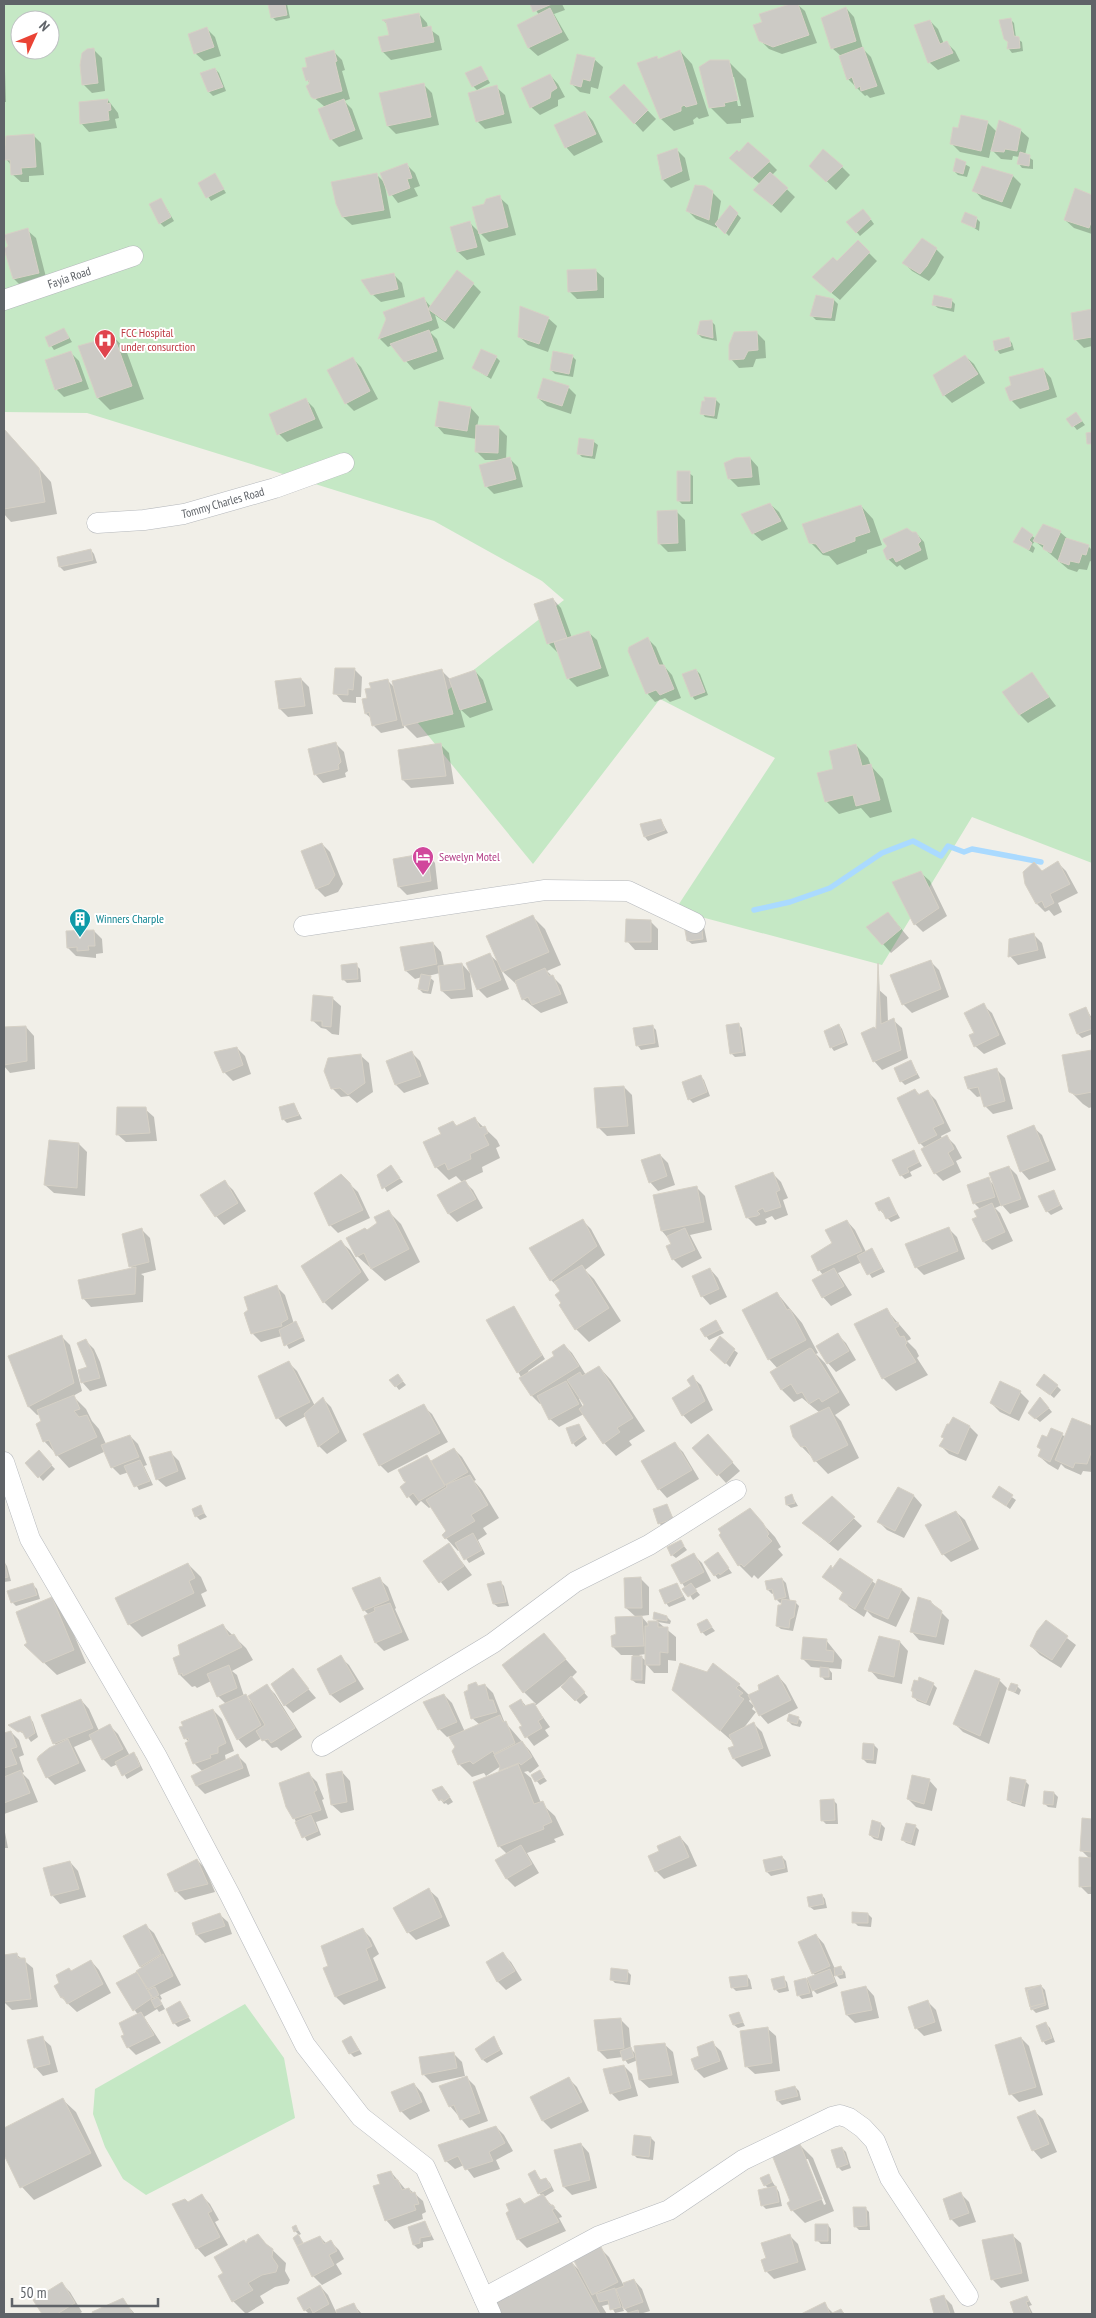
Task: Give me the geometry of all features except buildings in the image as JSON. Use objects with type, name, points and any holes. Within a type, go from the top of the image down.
[{"type":"street","name":"Fayia Road","points":[[4,300],[134,256]]},
{"type":"street","name":"Tommy Charles Road","points":[[97,523],[144,520],[184,514],[275,488],[344,463]]},
{"type":"street","points":[[304,926],[545,890],[628,891],[695,923]]},
{"type":"street","points":[[4,1462],[30,1539],[156,1755],[305,2045],[362,2117],[425,2167],[487,2306],[599,2236],[669,2210],[743,2160],[832,2117],[840,2115],[863,2128],[875,2141],[890,2178],[968,2296]]},
{"type":"street","points":[[322,1746],[493,1644],[576,1582],[649,1545],[736,1490]]},
{"type":"green space","points":[[4,4],[1092,4],[1092,863],[972,817],[882,965],[675,910],[775,758],[660,699],[533,864],[413,717],[564,600],[542,581],[434,521],[87,413],[4,412]]},
{"type":"green space","points":[[245,2004],[284,2058],[295,2118],[146,2195],[123,2179],[105,2147],[93,2114],[95,2089]]},
{"type":"waterway","points":[[754,910],[790,902],[830,888],[882,853],[913,841],[941,856],[948,846],[964,852],[972,849],[1041,862]]},
{"type":"place","name":"FCC Hospital under consurction","points":[[105,359]]},
{"type":"place","name":"Sewelyn Motel","points":[[423,876]]},
{"type":"place","name":"Winners Charple","points":[[80,938]]}]
